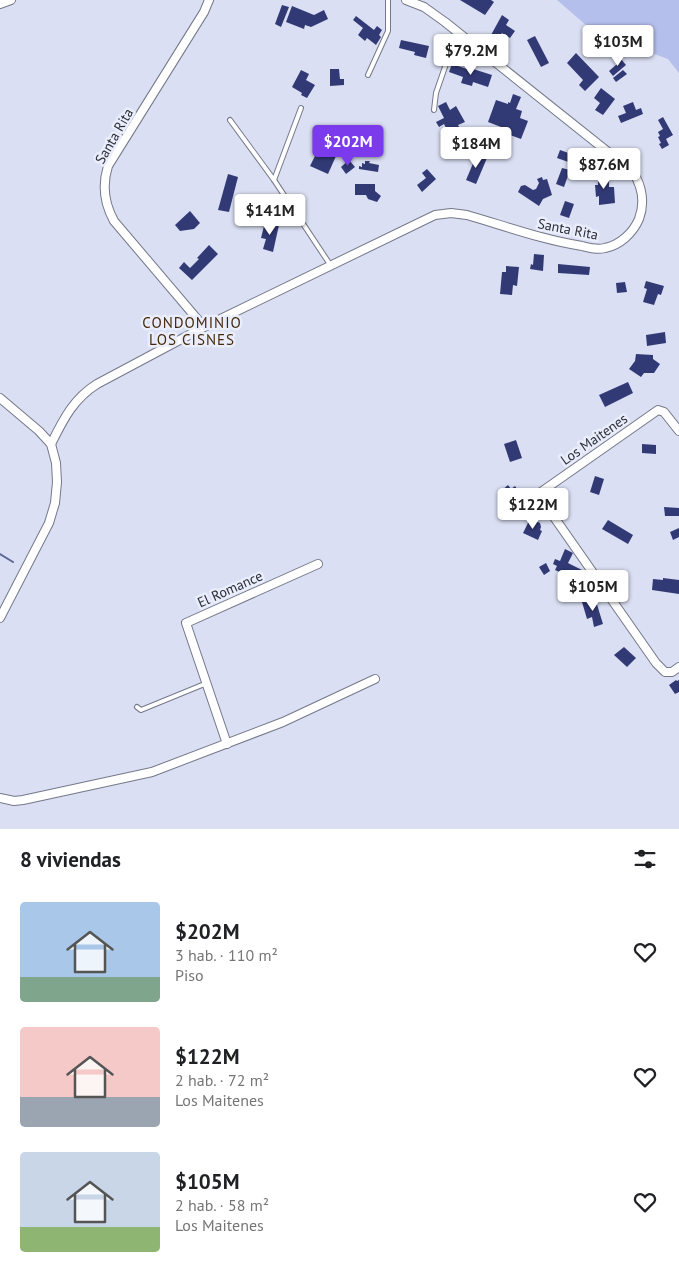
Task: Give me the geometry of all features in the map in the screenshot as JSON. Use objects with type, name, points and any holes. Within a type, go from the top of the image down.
[{"type":"street","points":[[0,4],[11,0]]},
{"type":"street","name":"Santa Rita","points":[[204,327],[114,221],[107,207],[104,186],[108,166],[204,12],[209,0]]},
{"type":"street","name":"Santa Rita","points":[[51,444],[68,411],[84,392],[97,384],[204,327],[435,215],[467,215],[561,243],[598,249],[618,243],[629,234],[637,223],[642,210],[642,196],[639,183],[633,172],[457,32],[424,7],[406,0]]},
{"type":"street","points":[[0,398],[39,431],[51,444],[56,463],[57,482],[49,523],[0,618]]},
{"type":"street","name":"Los Maitenes","points":[[679,431],[664,412],[658,410],[541,492],[540,497],[656,663],[665,672],[672,672],[679,667]]},
{"type":"street","name":"El Romance","points":[[227,744],[186,623],[318,564]]},
{"type":"street","points":[[0,798],[14,801],[23,800],[152,772],[283,722],[375,679]]},
{"type":"lane","points":[[368,75],[388,31],[388,0]]},
{"type":"lane","points":[[434,110],[436,94],[457,32]]},
{"type":"lane","points":[[274,180],[301,108]]},
{"type":"lane","points":[[230,120],[274,180],[331,266]]},
{"type":"lane","points":[[137,707],[141,710],[207,683]]},
{"type":"shaded area","points":[[557,0],[679,0],[679,73],[668,59],[594,32]]},
{"type":"building","points":[[460,0],[491,0],[494,2],[485,15]]},
{"type":"building","points":[[282,5],[289,7],[281,27],[275,24]]},
{"type":"building","points":[[292,6],[314,15],[324,10],[328,19],[311,27],[305,25],[304,29],[286,22]]},
{"type":"building","points":[[502,15],[509,20],[506,25],[515,31],[510,38],[502,33],[498,39],[491,35]]},
{"type":"building","points":[[356,16],[374,30],[377,26],[382,30],[379,35],[381,37],[376,45],[367,38],[365,41],[358,35],[363,28],[353,20]]},
{"type":"building","points":[[535,36],[549,63],[541,67],[527,40]]},
{"type":"building","points":[[401,40],[429,46],[426,58],[414,55],[415,52],[399,48]]},
{"type":"building","points":[[576,53],[599,77],[585,91],[579,85],[583,80],[567,63]]},
{"type":"building","points":[[620,58],[626,65],[613,76],[609,71],[617,64],[616,62]]},
{"type":"building","points":[[452,64],[492,75],[488,87],[473,82],[472,86],[461,83],[463,77],[449,72]]},
{"type":"building","points":[[330,69],[339,69],[340,79],[344,79],[344,85],[330,86]]},
{"type":"building","points":[[301,70],[309,74],[306,80],[315,85],[307,98],[292,87]]},
{"type":"building","points":[[623,70],[627,74],[616,82],[613,78]]},
{"type":"building","points":[[601,88],[615,99],[603,115],[595,110],[600,103],[594,98]]},
{"type":"building","points":[[513,94],[521,97],[516,109],[522,111],[520,118],[528,121],[521,139],[499,131],[501,127],[488,122],[496,100],[508,104]]},
{"type":"building","points":[[446,102],[450,110],[456,106],[465,122],[458,125],[466,140],[455,145],[444,124],[439,127],[436,122],[444,118],[438,106]]},
{"type":"building","points":[[633,102],[636,110],[641,108],[643,114],[621,123],[618,116],[626,113],[623,106]]},
{"type":"building","points":[[663,117],[673,135],[666,139],[669,145],[662,149],[659,144],[661,143],[658,132],[663,129],[658,120]]},
{"type":"building","points":[[318,150],[336,156],[328,174],[310,166]]},
{"type":"building","points":[[560,150],[577,156],[574,164],[557,158]]},
{"type":"building","points":[[477,154],[487,158],[476,184],[466,180]]},
{"type":"building","points":[[349,160],[355,167],[346,174],[341,167]]},
{"type":"building","points":[[365,161],[379,165],[378,172],[359,169],[359,166],[362,167],[362,163],[365,164]]},
{"type":"building","points":[[562,168],[570,170],[564,187],[556,184]]},
{"type":"building","points":[[427,169],[436,179],[422,192],[417,185],[426,178],[422,173]]},
{"type":"building","points":[[598,169],[605,169],[606,181],[609,181],[609,187],[614,187],[615,203],[599,205],[599,196],[596,197],[595,185],[598,185],[599,180]]},
{"type":"building","points":[[228,174],[238,177],[229,212],[218,210]]},
{"type":"building","points":[[542,177],[543,180],[547,179],[552,195],[543,199],[539,206],[518,192],[521,186],[525,185],[533,190],[536,189],[539,183],[537,179]]},
{"type":"building","points":[[355,184],[375,184],[375,191],[381,196],[377,202],[368,199],[366,195],[355,195]]},
{"type":"building","points":[[565,201],[574,204],[569,218],[560,215]]},
{"type":"building","points":[[190,211],[200,223],[194,229],[180,231],[175,225]]},
{"type":"building","points":[[265,222],[279,225],[273,252],[263,249],[266,239],[261,238]]},
{"type":"building","points":[[209,245],[218,254],[192,280],[179,268],[184,262],[190,268]]},
{"type":"building","points":[[534,254],[544,255],[543,271],[530,269],[531,264],[533,265]]},
{"type":"building","points":[[558,264],[590,267],[589,275],[558,273]]},
{"type":"building","points":[[506,266],[519,267],[517,286],[513,285],[512,295],[500,294],[502,272],[506,272]]},
{"type":"building","points":[[646,281],[664,286],[661,295],[658,294],[654,305],[643,302],[647,289],[644,288]]},
{"type":"building","points":[[625,282],[627,292],[617,293],[616,283]]},
{"type":"building","points":[[665,332],[666,343],[647,346],[646,335]]},
{"type":"building","points":[[636,354],[653,355],[653,359],[660,364],[654,373],[644,373],[641,377],[629,369],[635,361]]},
{"type":"building","points":[[628,382],[633,393],[605,407],[599,395]]},
{"type":"building","points":[[516,440],[522,458],[510,462],[504,444]]},
{"type":"building","points":[[642,444],[656,445],[656,454],[642,453]]},
{"type":"building","points":[[595,476],[604,479],[599,495],[590,492]]},
{"type":"building","points":[[508,485],[511,489],[515,486],[522,496],[512,504],[501,491]]},
{"type":"building","points":[[664,507],[679,508],[679,516],[665,516]]},
{"type":"building","points":[[534,520],[540,523],[540,530],[542,531],[538,540],[523,533],[528,523]]},
{"type":"building","points":[[608,520],[633,535],[628,544],[602,529]]},
{"type":"building","points":[[679,528],[679,537],[673,540],[670,532]]},
{"type":"building","points":[[565,549],[573,553],[568,563],[582,570],[577,580],[555,570],[557,566],[553,564],[555,559],[560,561]]},
{"type":"building","points":[[546,563],[550,571],[544,575],[539,567]]},
{"type":"building","points":[[663,578],[679,580],[679,594],[652,590],[653,579],[663,580]]},
{"type":"building","points":[[595,598],[603,624],[594,627],[592,617],[587,619],[582,602]]},
{"type":"building","points":[[624,647],[636,658],[627,667],[614,655]]},
{"type":"building","points":[[679,680],[679,692],[675,694],[669,685]]},
{"type":"waterway","points":[[0,554],[13,562]]},
{"type":"district","name":"CONDOMINIO LOS CISNES","points":[[192,330]]}]
